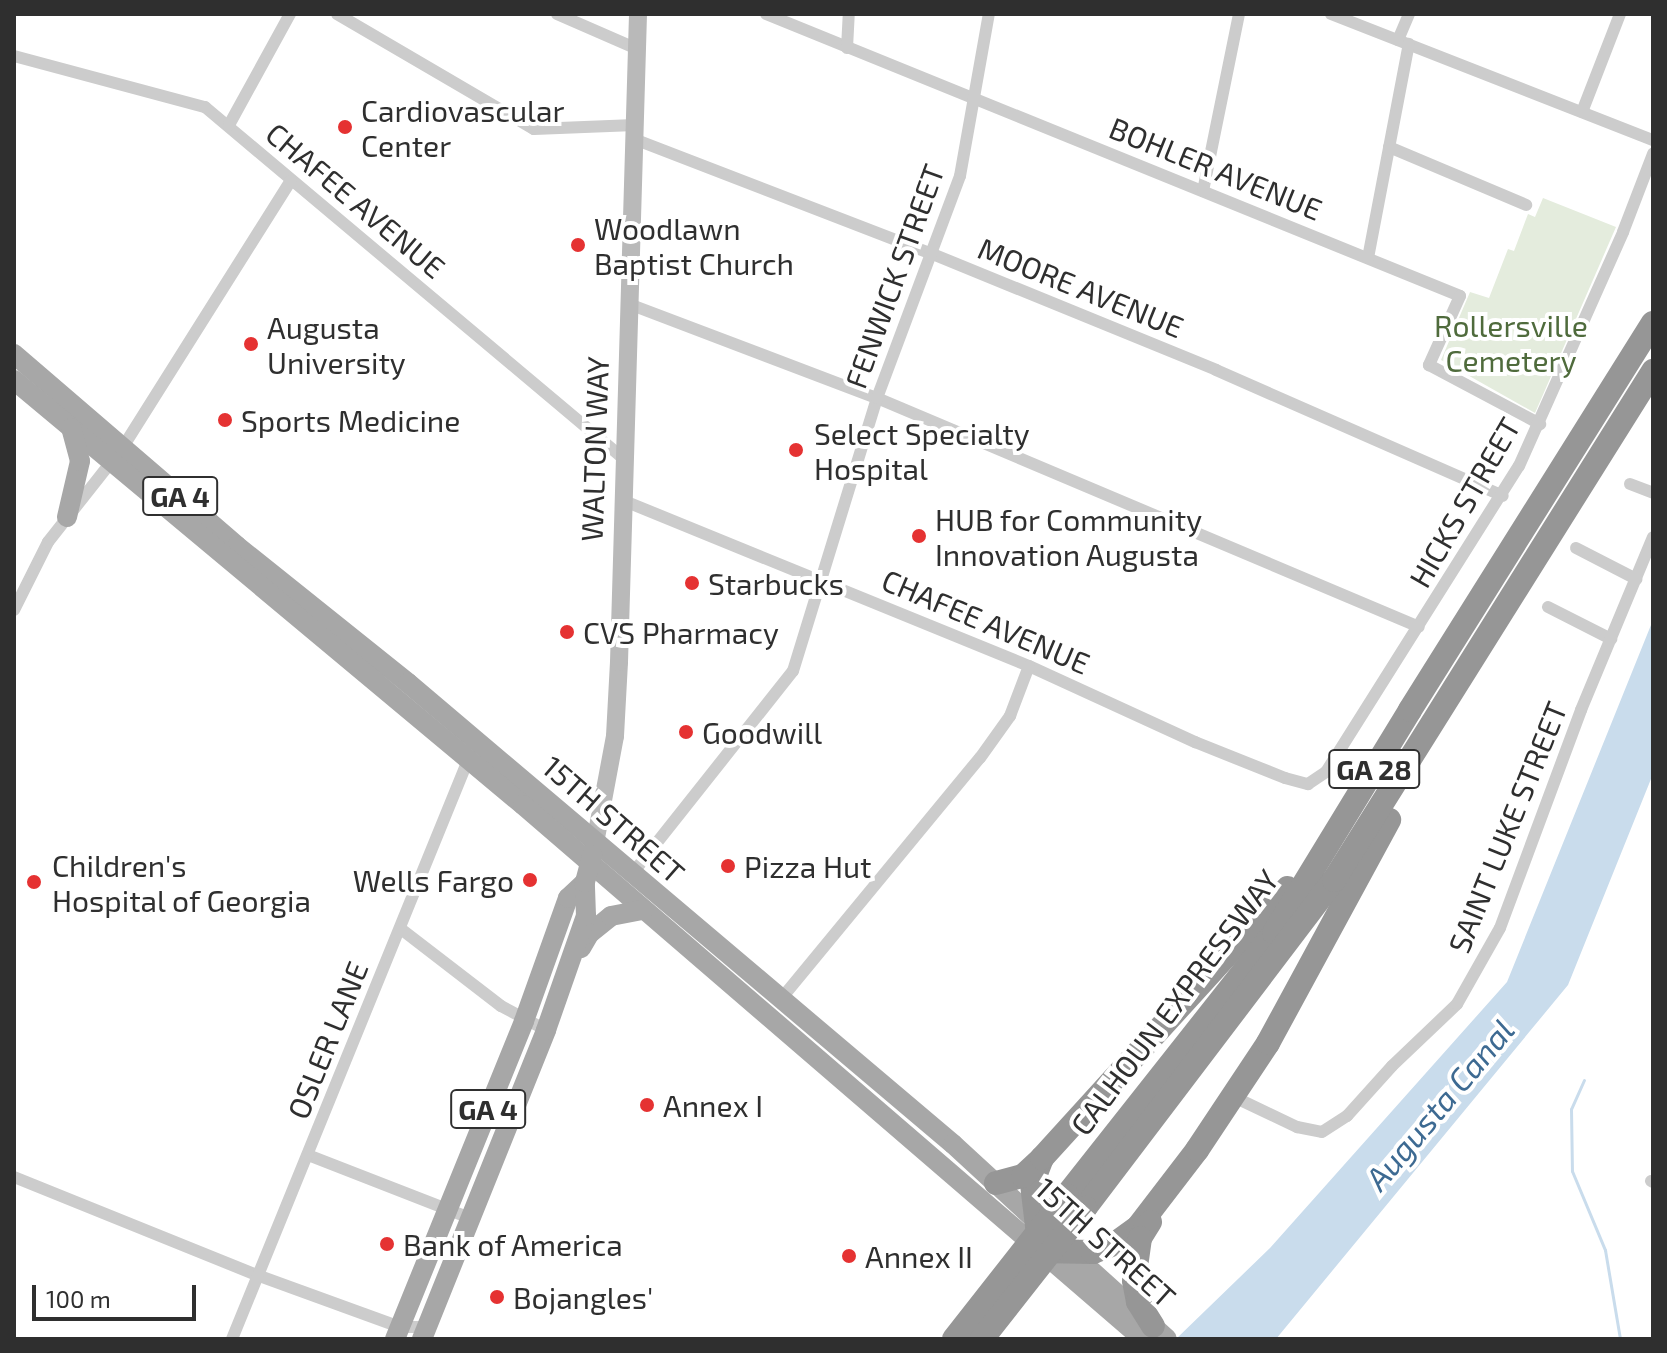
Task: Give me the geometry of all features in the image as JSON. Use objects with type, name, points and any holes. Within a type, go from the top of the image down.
[{"type":"highway","points":[[1586,430],[1653,314]]},
{"type":"highway","name":"CALHOUN EXPRESSWAY","points":[[982,1339],[1076,1202],[1274,933],[1653,323]]},
{"type":"highway","name":"CALHOUN EXPRESSWAY","points":[[954,1339],[1076,1202],[1334,880],[1653,371]]},
{"type":"highway","points":[[1042,1158],[1032,1184],[1040,1251],[1087,1253],[1116,1243],[1138,1227],[1234,1097],[1268,1043],[1503,608]]},
{"type":"highway","points":[[996,1183],[1023,1176],[1042,1158],[1111,1079],[1238,946],[1345,817]]},
{"type":"highway","points":[[1154,1335],[1138,1302],[1134,1270],[1140,1238],[1159,1201]]},
{"type":"main road","name":"WALTON WAY","points":[[424,1333],[546,1030],[586,916],[587,873],[615,736],[638,14]]},
{"type":"main road","name":"15TH STREET","points":[[14,354],[117,455],[468,760],[587,873],[643,910],[1040,1251],[1154,1335]]},
{"type":"main road","name":"15TH STREET","points":[[14,380],[71,428],[117,455],[574,824],[996,1183],[1154,1335]]},
{"type":"main road","points":[[67,517],[80,461],[71,428]]},
{"type":"main road","name":"WALTON WAY","points":[[397,1333],[524,1021],[568,898],[587,873]]},
{"type":"main road","points":[[563,983],[589,934],[611,916],[643,910]]},
{"type":"street","points":[[229,125],[290,14]]},
{"type":"street","name":"MOORE AVENUE","points":[[337,14],[534,129],[634,132],[1216,370],[1503,496]]},
{"type":"street","points":[[557,14],[637,49]]},
{"type":"street","name":"BOHLER AVENUE","points":[[766,14],[1460,296],[1429,365],[1540,424]]},
{"type":"street","points":[[847,48],[849,14]]},
{"type":"street","name":"FENWICK STREET","points":[[632,874],[793,671],[819,578],[877,398],[960,176],[989,14]]},
{"type":"street","points":[[1203,191],[1239,14]]},
{"type":"street","points":[[1331,14],[1653,140]]},
{"type":"street","points":[[1368,258],[1409,14]]},
{"type":"street","points":[[1582,112],[1620,14]]},
{"type":"street","name":"CHAFEE AVENUE","points":[[14,56],[205,107],[624,459]]},
{"type":"street","points":[[1389,147],[1526,205]]},
{"type":"street","name":"HICKS STREET","points":[[1326,772],[1503,496],[1540,424],[1653,154]]},
{"type":"street","points":[[14,610],[48,542],[117,455],[291,180]]},
{"type":"street","points":[[629,304],[877,398],[1419,627]]},
{"type":"street","points":[[1630,484],[1653,493]]},
{"type":"street","name":"CHAFEE AVENUE","points":[[622,500],[1029,666],[1285,778],[1308,784],[1326,772]]},
{"type":"street","name":"SAINT LUKE STREET","points":[[1234,1097],[1285,1122],[1322,1132],[1347,1116],[1392,1066],[1457,1004],[1500,928],[1653,537]]},
{"type":"street","points":[[1576,548],[1636,579]]},
{"type":"street","points":[[1548,607],[1611,639]]},
{"type":"street","points":[[781,999],[984,753],[1010,716],[1029,666]]},
{"type":"street","name":"OSLER LANE","points":[[232,1339],[468,760]]},
{"type":"street","points":[[401,929],[524,1021],[546,1030]]},
{"type":"street","points":[[308,1155],[470,1218]]},
{"type":"street","points":[[14,1177],[397,1333],[424,1333]]},
{"type":"green space","name":"Rollersville Cemetery","points":[[1543,198],[1616,227],[1535,413],[1441,360],[1470,292],[1489,298],[1508,249],[1514,251],[1528,214],[1535,217]]},
{"type":"water","name":"Augusta Canal","points":[[1653,620],[1653,774],[1568,985],[1276,1339],[1176,1339],[1270,1248],[1507,982]]},
{"type":"waterway","points":[[1584,1080],[1571,1109],[1572,1171],[1605,1250],[1620,1339]]},
{"type":"place","name":"Cardiovascular Center","points":[[345,127]]},
{"type":"place","name":"Woodlawn Baptist Church","points":[[578,245]]},
{"type":"place","name":"Augusta University","points":[[251,344]]},
{"type":"place","name":"Sports Medicine","points":[[225,420]]},
{"type":"place","name":"Select Specialty Hospital","points":[[796,450]]},
{"type":"place","name":"HUB for Community Innovation Augusta","points":[[919,536]]},
{"type":"place","name":"Starbucks","points":[[692,583]]},
{"type":"place","name":"CVS Pharmacy","points":[[567,632]]},
{"type":"place","name":"Goodwill","points":[[686,732]]},
{"type":"place","name":"Pizza Hut","points":[[728,866]]},
{"type":"place","name":"Wells Fargo","points":[[530,880]]},
{"type":"place","name":"Children's Hospital of Georgia","points":[[34,882]]},
{"type":"place","name":"Annex I","points":[[647,1105]]},
{"type":"place","name":"Bank of America","points":[[387,1244]]},
{"type":"place","name":"Annex II","points":[[849,1256]]},
{"type":"place","name":"Bojangles'","points":[[497,1297]]}]
